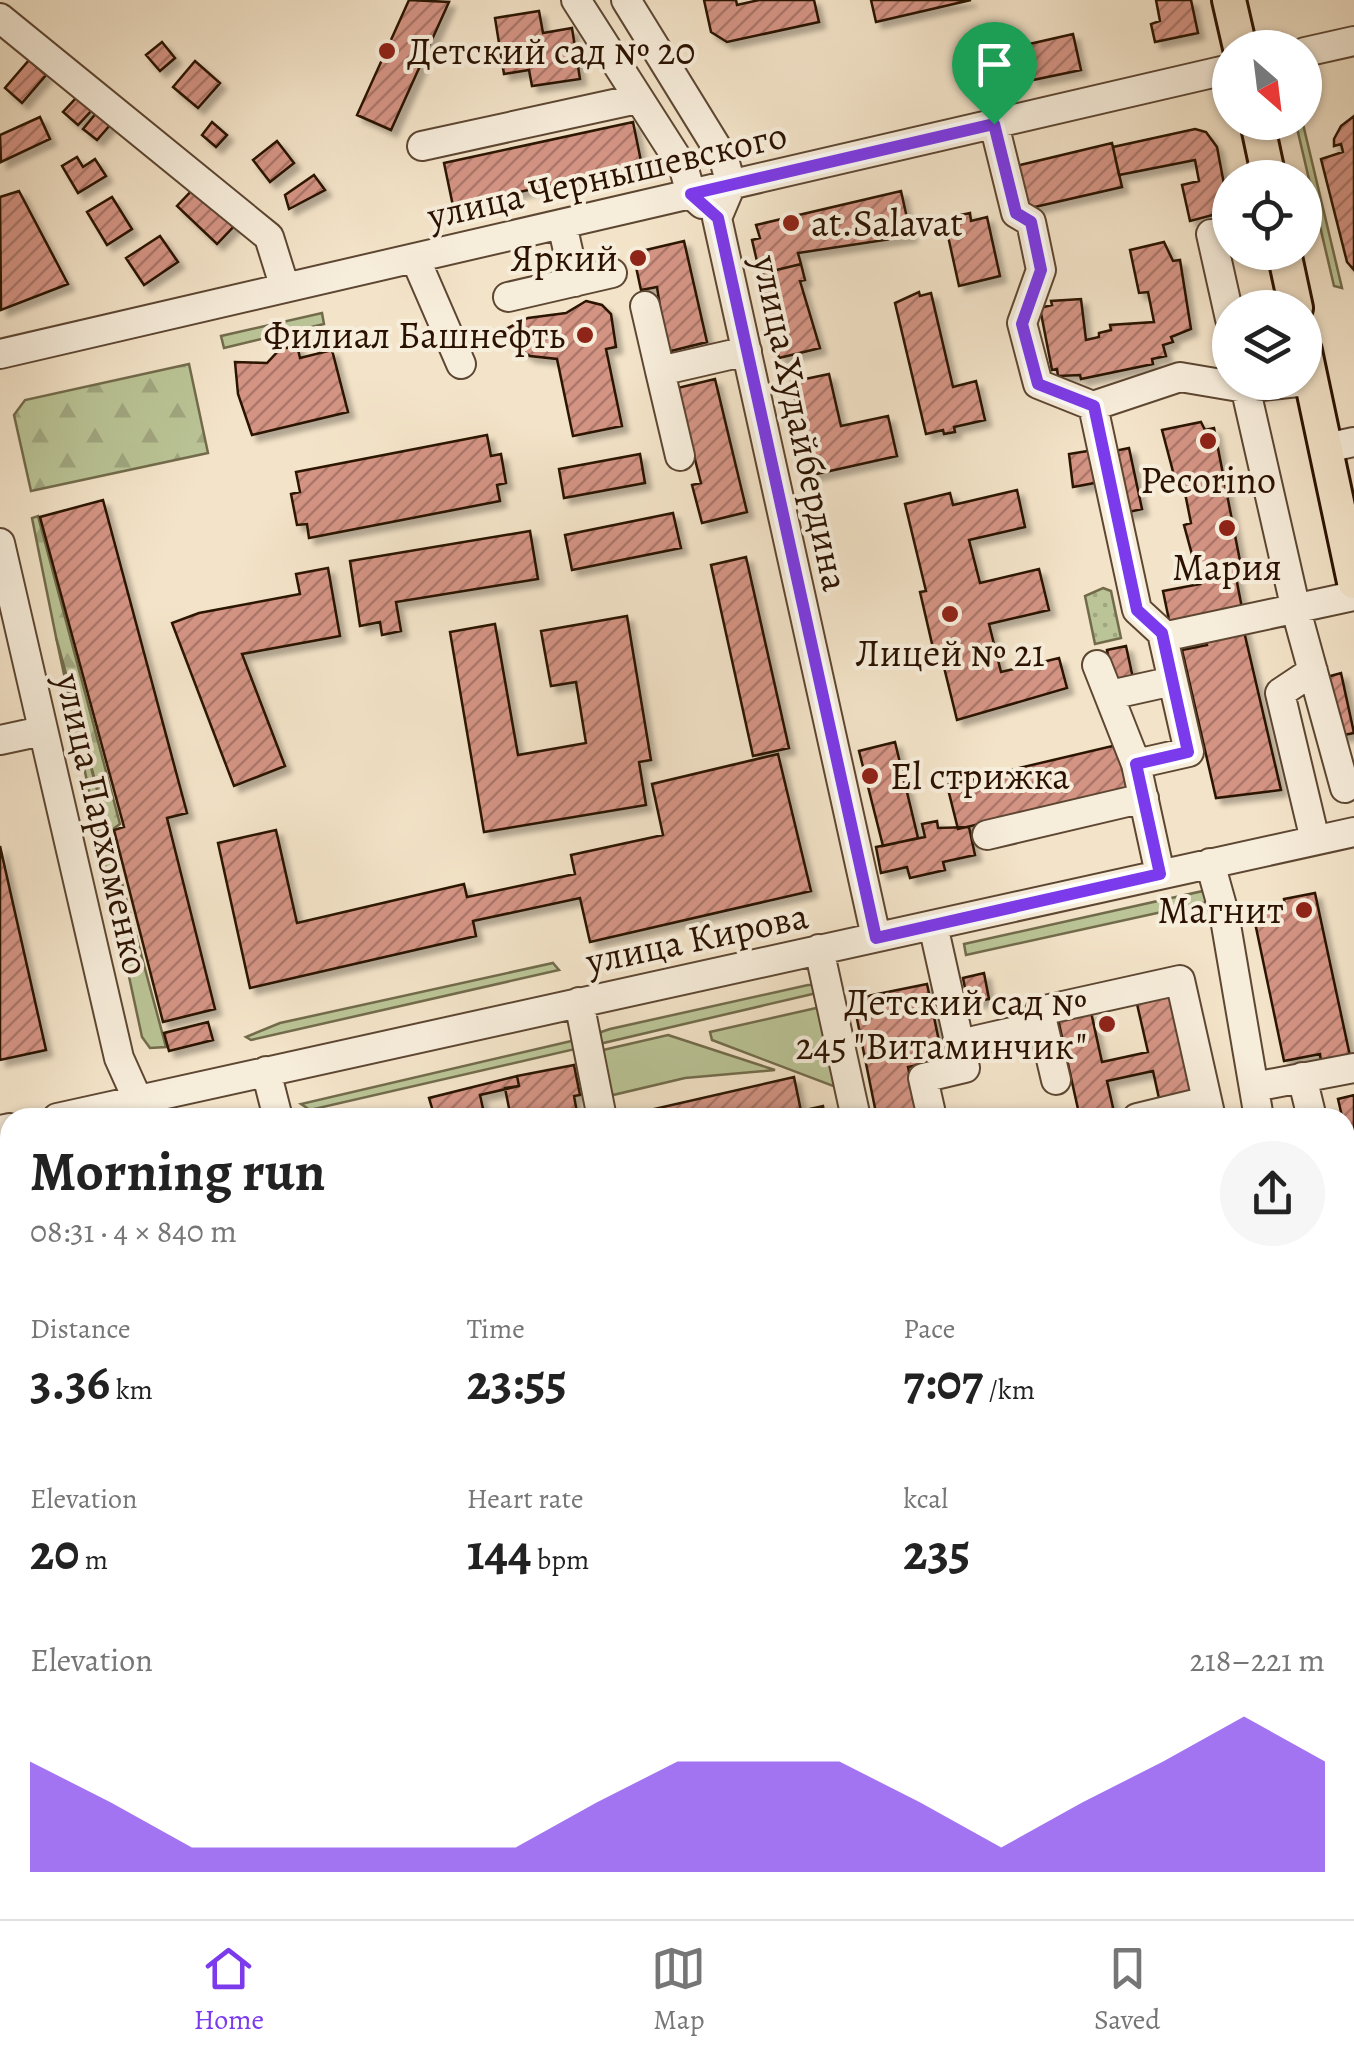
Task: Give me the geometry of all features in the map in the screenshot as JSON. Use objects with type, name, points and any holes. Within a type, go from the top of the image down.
[{"type":"main road","points":[[1229,0],[1236,30]]},
{"type":"main road","points":[[1318,400],[1340,445],[1354,582]]},
{"type":"street","name":"улица Худайбердина","points":[[576,0],[684,169],[691,194],[718,218]]},
{"type":"street","points":[[626,0],[724,159],[731,185]]},
{"type":"street","points":[[0,18],[269,237],[286,288]]},
{"type":"street","points":[[1322,48],[1354,41]]},
{"type":"street","name":"улица Чернышевского","points":[[0,354],[1212,74]]},
{"type":"street","points":[[422,146],[637,99]]},
{"type":"street","points":[[994,124],[1016,213],[1031,222],[1041,270],[1022,324],[1038,384],[1094,406],[1180,377],[1212,381]]},
{"type":"street","name":"улица Худайбердина","points":[[731,185],[718,218],[876,938]]},
{"type":"street","points":[[562,224],[575,282]]},
{"type":"street","points":[[1211,234],[1223,290]]},
{"type":"street","points":[[415,258],[461,364]]},
{"type":"street","points":[[508,297],[612,274]]},
{"type":"street","points":[[644,306],[680,456]]},
{"type":"street","points":[[660,371],[746,351]]},
{"type":"street","points":[[1248,400],[1296,610],[1342,776],[1300,779]]},
{"type":"street","points":[[1094,406],[1137,610],[1163,637],[1188,752],[1136,764]]},
{"type":"street","name":"улица Пархоменко","points":[[0,543],[119,1058],[142,1108]]},
{"type":"street","points":[[1163,637],[1354,596]]},
{"type":"street","points":[[1097,664],[1136,764],[1160,874]]},
{"type":"street","points":[[1313,671],[1280,692],[1315,840]]},
{"type":"street","points":[[1110,695],[1173,680]]},
{"type":"street","points":[[0,740],[42,732]]},
{"type":"street","points":[[987,835],[1144,798]]},
{"type":"street","name":"улица Кирова","points":[[142,1108],[266,1071],[1354,832]]},
{"type":"street","points":[[1210,863],[1224,913],[1257,1108]]},
{"type":"street","points":[[930,1108],[923,1078],[965,1068],[932,925]]},
{"type":"street","points":[[819,950],[854,1108]]},
{"type":"street","points":[[1056,1080],[1040,1012],[1180,980],[1209,1108]]},
{"type":"street","points":[[579,1002],[600,1108]]},
{"type":"street","points":[[960,1044],[1043,1025]]},
{"type":"street","points":[[1254,1086],[1354,1068]]},
{"type":"street","points":[[266,1071],[275,1108]]},
{"type":"street","points":[[1302,1078],[1310,1108]]},
{"type":"green space","points":[[1300,140],[1307,140],[1312,160],[1304,160]]},
{"type":"green space","points":[[1322,204],[1342,288],[1334,286],[1322,235]]},
{"type":"green space","points":[[322,313],[324,324],[224,348],[221,336]]},
{"type":"green space","points":[[189,364],[208,453],[31,491],[14,415],[25,400]]},
{"type":"green space","points":[[38,516],[120,824],[109,832],[56,637],[32,518]]},
{"type":"green space","points":[[1103,588],[1111,591],[1121,638],[1095,644],[1085,596]]},
{"type":"green space","points":[[56,637],[166,1047],[150,1048],[142,1037]]},
{"type":"green space","points":[[1203,891],[1212,901],[966,955],[964,944]]},
{"type":"green space","points":[[553,963],[559,970],[251,1040],[246,1037],[280,1023]]},
{"type":"green space","points":[[819,985],[821,992],[599,1044],[601,1032],[610,1029]]},
{"type":"green space","points":[[825,1006],[849,1092],[712,1040],[710,1032]]},
{"type":"green space","points":[[668,1035],[775,1070],[685,1078],[613,1095],[606,1086],[603,1050]]},
{"type":"green space","points":[[580,1039],[584,1047],[319,1108],[301,1104]]},
{"type":"building","points":[[409,0],[449,2],[391,130],[357,115]]},
{"type":"building","points":[[704,0],[736,0],[737,5],[759,0],[814,0],[819,22],[727,42],[711,32]]},
{"type":"building","points":[[871,0],[971,0],[876,22]]},
{"type":"building","points":[[1156,0],[1191,0],[1198,33],[1155,42],[1151,24],[1160,21]]},
{"type":"building","points":[[539,11],[543,33],[572,28],[580,79],[532,86],[529,70],[504,74],[495,18]]},
{"type":"building","points":[[1073,34],[1081,70],[1033,80],[1025,45]]},
{"type":"building","points":[[162,42],[175,58],[160,71],[146,55]]},
{"type":"building","points":[[29,60],[46,75],[22,103],[5,88]]},
{"type":"building","points":[[195,61],[220,83],[198,108],[173,87]]},
{"type":"building","points":[[77,97],[92,110],[78,125],[63,112]]},
{"type":"building","points":[[97,112],[111,124],[97,140],[83,129]]},
{"type":"building","points":[[1354,116],[1354,270],[1347,262],[1321,159],[1343,152],[1341,144],[1334,146],[1341,126]]},
{"type":"building","points":[[40,117],[50,139],[1,162],[0,135]]},
{"type":"building","points":[[212,122],[227,135],[216,147],[202,135]]},
{"type":"building","points":[[633,122],[642,166],[453,206],[444,163]]},
{"type":"building","points":[[1195,129],[1206,132],[1217,147],[1219,160],[1212,160],[1212,215],[1190,221],[1182,185],[1199,181],[1195,160],[1119,175],[1113,147]]},
{"type":"building","points":[[277,141],[294,163],[270,182],[253,160]]},
{"type":"building","points":[[1112,143],[1122,187],[1026,209],[1016,166]]},
{"type":"building","points":[[77,157],[83,167],[95,159],[106,176],[78,193],[62,166]]},
{"type":"building","points":[[314,175],[325,190],[289,209],[285,195]]},
{"type":"building","points":[[197,185],[237,223],[217,244],[177,206]]},
{"type":"building","points":[[19,191],[68,284],[1,310],[0,197]]},
{"type":"building","points":[[901,191],[911,236],[798,253],[801,264],[760,274],[752,240],[760,238],[756,225]]},
{"type":"building","points":[[112,197],[132,229],[107,245],[87,212]]},
{"type":"building","points":[[970,213],[971,221],[987,217],[1000,276],[959,286],[946,227],[958,224],[956,216]]},
{"type":"building","points":[[160,236],[178,262],[144,285],[126,258]]},
{"type":"building","points":[[684,241],[707,342],[667,352],[657,287],[641,290],[633,253]]},
{"type":"building","points":[[1164,242],[1173,261],[1180,260],[1191,329],[1171,337],[1173,342],[1163,345],[1166,356],[1152,359],[1153,364],[1081,379],[1080,375],[1058,376],[1057,369],[1052,370],[1040,308],[1052,305],[1051,301],[1081,299],[1086,340],[1111,330],[1110,325],[1154,322],[1148,292],[1139,293],[1130,250]]},
{"type":"building","points":[[801,264],[805,280],[800,281],[820,348],[779,358],[760,274]]},
{"type":"building","points":[[919,292],[920,296],[931,293],[953,387],[976,381],[985,420],[954,427],[955,432],[926,434],[895,303]]},
{"type":"building","points":[[586,301],[602,305],[611,314],[616,347],[606,349],[622,426],[573,436],[557,359],[530,356],[496,334],[528,318],[566,313]]},
{"type":"building","points":[[297,345],[300,358],[332,350],[348,412],[252,435],[238,394],[235,362],[267,363],[279,350]]},
{"type":"building","points":[[829,374],[841,426],[888,416],[897,456],[812,475],[791,382]]},
{"type":"building","points":[[715,379],[747,512],[702,523],[692,485],[701,483],[686,424],[669,390]]},
{"type":"building","points":[[1201,422],[1205,430],[1214,428],[1241,566],[1234,567],[1242,608],[1170,625],[1163,591],[1200,584],[1184,525],[1191,523],[1182,478],[1175,479],[1162,430]]},
{"type":"building","points":[[487,435],[491,456],[501,454],[506,483],[497,485],[500,501],[309,538],[307,524],[297,525],[291,494],[300,492],[296,472]]},
{"type":"building","points":[[1129,448],[1142,509],[1124,513],[1110,452]]},
{"type":"building","points":[[1094,450],[1100,482],[1073,487],[1069,454]]},
{"type":"building","points":[[640,454],[645,483],[564,498],[559,469]]},
{"type":"building","points":[[1017,490],[1025,527],[969,540],[980,583],[1039,569],[1049,610],[989,624],[1001,672],[1059,658],[1067,688],[957,720],[939,647],[933,648],[920,592],[926,591],[905,504],[950,493],[953,505]]},
{"type":"building","points":[[103,500],[187,813],[167,818],[215,1009],[163,1022],[114,830],[124,827],[40,517]]},
{"type":"building","points":[[673,513],[681,548],[572,570],[565,535]]},
{"type":"building","points":[[530,531],[538,579],[396,602],[401,631],[382,635],[380,622],[360,626],[350,561]]},
{"type":"building","points":[[746,557],[789,748],[753,756],[711,565]]},
{"type":"building","points":[[328,568],[340,636],[242,654],[285,766],[234,786],[172,623],[199,613],[300,594],[296,574]]},
{"type":"building","points":[[627,616],[651,760],[639,762],[646,805],[484,832],[450,632],[495,624],[518,755],[586,743],[576,682],[551,686],[541,631]]},
{"type":"building","points":[[1243,627],[1281,790],[1216,798],[1182,650],[1207,645],[1205,635]]},
{"type":"building","points":[[1126,646],[1134,683],[1114,688],[1107,650]]},
{"type":"building","points":[[1341,673],[1354,733],[1339,736],[1327,677]]},
{"type":"building","points":[[895,742],[918,838],[883,846],[859,751]]},
{"type":"building","points":[[1121,744],[1131,789],[958,829],[947,785]]},
{"type":"building","points":[[778,754],[811,891],[590,942],[580,898],[473,921],[476,936],[250,988],[218,843],[276,830],[297,923],[464,884],[467,897],[575,874],[571,855],[663,835],[652,784]]},
{"type":"building","points":[[937,821],[938,828],[969,827],[975,855],[943,862],[945,870],[910,878],[907,867],[881,873],[876,847],[925,837],[922,824]]},
{"type":"building","points":[[0,846],[46,1050],[0,1060]]},
{"type":"building","points":[[1315,893],[1350,1056],[1321,1062],[1320,1054],[1284,1061],[1253,913],[1285,907],[1284,899]]},
{"type":"building","points":[[984,973],[989,999],[968,1003],[963,978]]},
{"type":"building","points":[[927,984],[943,1060],[908,1067],[917,1108],[875,1108],[853,999]]},
{"type":"building","points":[[1172,996],[1193,1095],[1160,1103],[1153,1071],[1107,1081],[1113,1108],[1078,1108],[1058,1019],[1091,1012],[1102,1062],[1148,1052],[1137,1004]]},
{"type":"building","points":[[208,1022],[213,1040],[169,1051],[164,1033]]},
{"type":"building","points":[[574,1065],[580,1095],[574,1096],[576,1108],[509,1108],[505,1088],[519,1086],[517,1076]]},
{"type":"building","points":[[517,1076],[519,1086],[480,1095],[483,1108],[432,1108],[429,1098]]},
{"type":"building","points":[[794,1077],[800,1108],[659,1108]]},
{"type":"building","points":[[1354,1095],[1354,1108],[1340,1108],[1338,1099]]},
{"type":"place","name":"Детский сад № 20","points":[[387,51]]},
{"type":"place","name":"at.Salavat","points":[[791,223]]},
{"type":"place","name":"Яркий","points":[[638,258]]},
{"type":"place","name":"Филиал Башнефть","points":[[585,335]]},
{"type":"place","name":"Pecorino","points":[[1208,441]]},
{"type":"place","name":"Мария","points":[[1227,528]]},
{"type":"place","name":"Лицей № 21","points":[[950,614]]},
{"type":"place","name":"El стрижка","points":[[870,776]]},
{"type":"place","name":"Магнит","points":[[1304,910]]},
{"type":"place","name":"Детский сад № 245 \"Витаминчик\"","points":[[1107,1024]]},
{"type":"route","points":[[994,124],[1016,213],[1031,222],[1041,270],[1022,324],[1038,384],[1094,406],[1137,610],[1162,633],[1188,752],[1136,764],[1160,874],[876,938],[718,218],[691,194],[994,124]]}]
